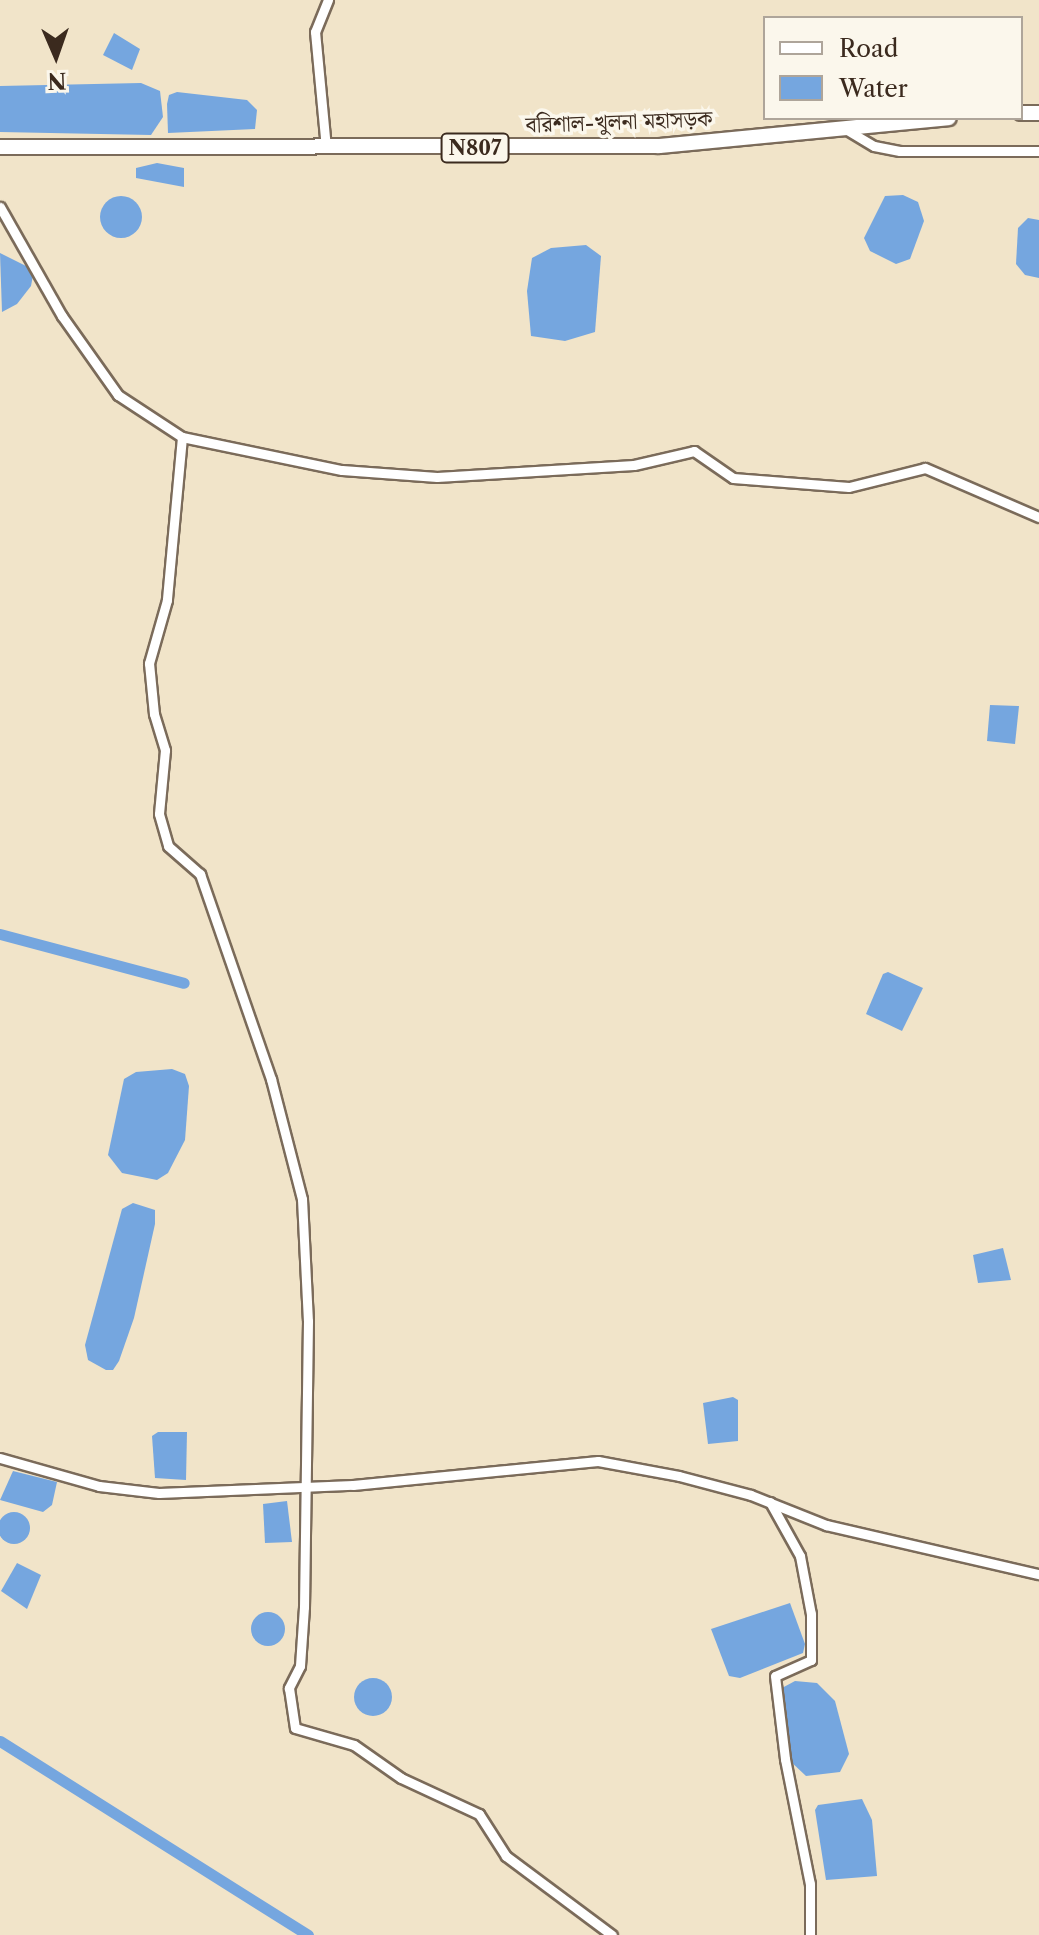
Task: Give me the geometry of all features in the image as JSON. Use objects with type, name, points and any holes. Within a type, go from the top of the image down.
[{"type":"highway","name":"বরিশাল-খুলনা মহাসড়ক","points":[[0,147],[659,146],[930,120]]},
{"type":"street","points":[[326,148],[315,32],[328,0]]},
{"type":"street","points":[[844,129],[874,146],[900,151],[1039,151]]},
{"type":"street","points":[[0,207],[62,316],[118,395],[182,437],[342,470],[437,477],[634,465],[694,451],[733,478],[849,487],[925,468],[1039,517]]},
{"type":"street","points":[[182,437],[167,600],[149,663],[154,714],[165,750],[159,814],[168,846],[200,874],[290,1143],[302,1199],[308,1321],[302,1644],[300,1666],[289,1688],[295,1728],[354,1745],[413,1785],[479,1814],[506,1856],[612,1935]]},
{"type":"street","points":[[0,1458],[99,1486],[159,1493],[303,1486],[598,1461],[679,1476],[770,1502],[826,1525],[1039,1574]]},
{"type":"street","points":[[770,1502],[800,1556],[811,1614],[811,1660],[775,1676],[785,1759],[810,1884],[810,1935]]},
{"type":"water","points":[[114,33],[140,49],[132,70],[103,55]]},
{"type":"water","points":[[141,83],[160,91],[163,117],[151,135],[0,132],[0,86]]},
{"type":"water","points":[[177,92],[247,100],[257,110],[255,129],[168,133],[167,104],[169,95]]},
{"type":"water","points":[[157,163],[184,168],[184,187],[136,178],[136,168]]},
{"type":"water","points":[[903,195],[918,202],[924,221],[910,259],[896,264],[870,251],[864,238],[885,196]]},
{"type":"water","points":[[121,196],[136,202],[142,217],[136,232],[121,238],[106,232],[100,217],[106,202]]},
{"type":"water","points":[[1028,218],[1039,220],[1039,278],[1025,275],[1016,264],[1018,228]]},
{"type":"water","points":[[586,245],[601,256],[595,332],[565,341],[531,336],[527,291],[532,258],[551,248]]},
{"type":"water","points":[[0,253],[34,270],[31,286],[17,304],[2,312]]},
{"type":"water","points":[[990,705],[1019,706],[1015,744],[987,741]]},
{"type":"water","points":[[888,972],[923,988],[902,1031],[866,1014],[883,974]]},
{"type":"water","points":[[172,1069],[185,1074],[189,1086],[185,1140],[168,1173],[157,1180],[122,1173],[108,1155],[124,1079],[136,1072]]},
{"type":"water","points":[[133,1203],[155,1210],[155,1224],[134,1318],[119,1361],[113,1370],[106,1370],[88,1360],[85,1345],[122,1209]]},
{"type":"water","points":[[1003,1248],[1011,1280],[978,1283],[973,1255]]},
{"type":"water","points":[[733,1397],[738,1400],[738,1441],[708,1444],[703,1403]]},
{"type":"water","points":[[158,1432],[187,1432],[186,1480],[155,1478],[152,1436]]},
{"type":"water","points":[[13,1471],[57,1482],[52,1505],[43,1512],[0,1500]]},
{"type":"water","points":[[287,1501],[292,1542],[265,1543],[263,1504]]},
{"type":"water","points":[[8,1513],[20,1513],[29,1522],[29,1534],[20,1543],[8,1543],[-1,1534],[-1,1522]]},
{"type":"water","points":[[17,1563],[41,1575],[27,1609],[1,1591]]},
{"type":"water","points":[[790,1603],[805,1644],[803,1653],[740,1678],[729,1676],[711,1629]]},
{"type":"water","points":[[268,1612],[280,1617],[285,1629],[280,1641],[268,1646],[256,1641],[251,1629],[256,1617]]},
{"type":"water","points":[[373,1678],[386,1684],[392,1697],[386,1710],[373,1716],[360,1710],[354,1697],[360,1684]]},
{"type":"water","points":[[795,1681],[817,1683],[835,1701],[849,1754],[840,1772],[806,1776],[788,1759],[779,1710],[782,1688]]},
{"type":"water","points":[[862,1799],[872,1820],[877,1876],[826,1880],[815,1810],[818,1805]]},
{"type":"waterway","points":[[0,934],[184,983]]},
{"type":"waterway","points":[[0,1741],[308,1935]]}]
